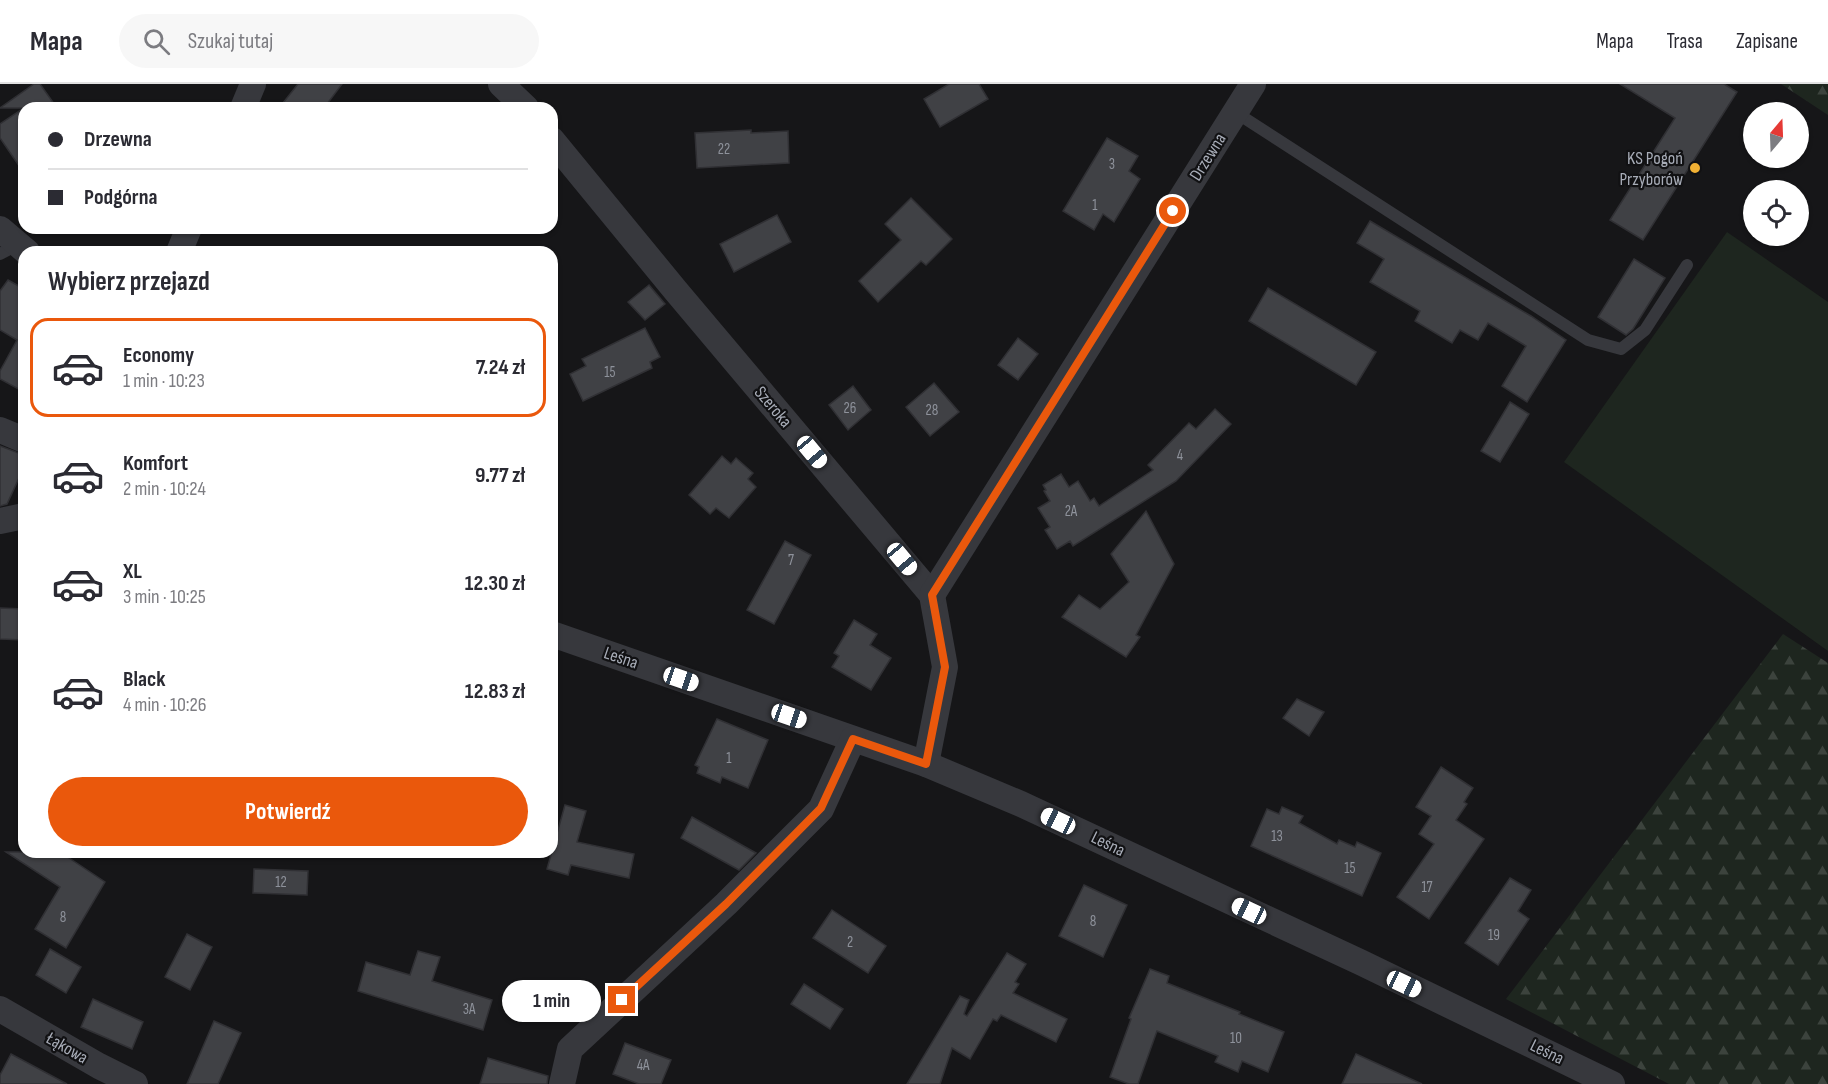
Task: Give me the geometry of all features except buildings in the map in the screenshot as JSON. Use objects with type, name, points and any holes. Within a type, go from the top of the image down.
[{"type":"street","points":[[246,102],[254,84]]},
{"type":"street","points":[[501,84],[520,102]]},
{"type":"street","name":"Drzewna","points":[[932,595],[1253,84]]},
{"type":"street","name":"Szeroka","points":[[558,147],[683,300],[932,595],[945,667],[926,764]]},
{"type":"street","points":[[0,430],[18,438]]},
{"type":"street","points":[[0,521],[18,517]]},
{"type":"street","name":"Leśna","points":[[558,636],[926,764],[1095,838],[1612,1084]]},
{"type":"street","points":[[562,1084],[570,1048],[726,904],[821,808],[853,739]]},
{"type":"street","name":"Łąkowa","points":[[0,1009],[135,1084]]},
{"type":"lane","points":[[1235,112],[1588,340],[1622,349],[1645,330],[1687,265]]},
{"type":"green space","points":[[1781,84],[1828,84],[1828,115]]},
{"type":"green space","points":[[1727,232],[1743,243],[1743,246],[1747,246],[1828,302],[1828,651],[1564,462]]},
{"type":"green space","points":[[1783,634],[1828,663],[1828,1084],[1669,1084],[1506,999]]},
{"type":"place","name":"KS Pogoń Przyborów","points":[[1695,168]]},
{"type":"route","points":[[622,1000],[726,904],[821,808],[853,739],[926,764],[945,667],[932,595],[1173,211]]}]
